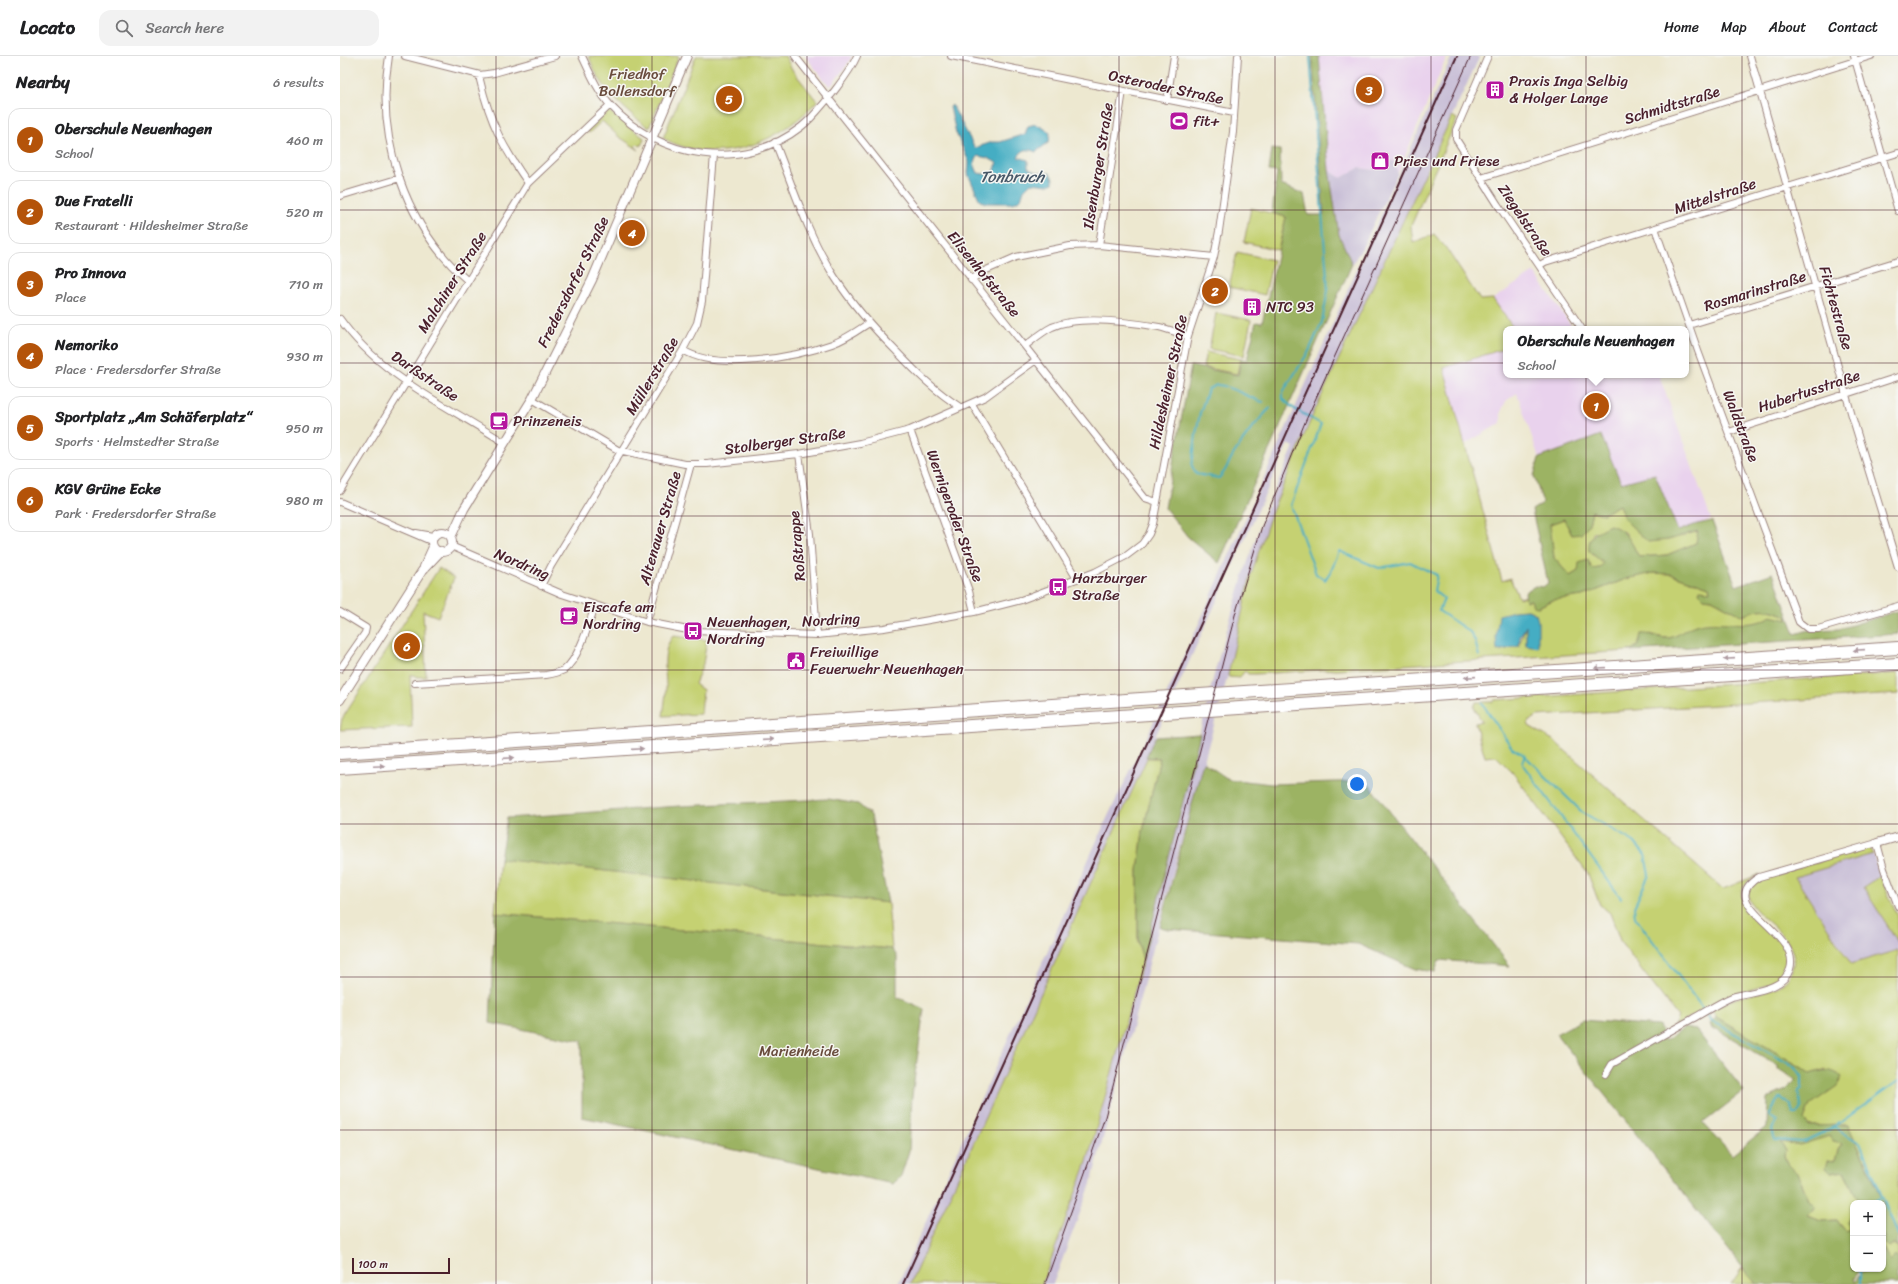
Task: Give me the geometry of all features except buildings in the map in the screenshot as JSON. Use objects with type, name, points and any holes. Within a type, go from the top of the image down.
[{"type":"highway","points":[[340,754],[1898,648]]},
{"type":"highway","points":[[340,768],[1898,664]]},
{"type":"street","points":[[389,56],[386,82],[387,114],[392,151],[400,178],[409,203],[427,234],[442,254],[468,281]]},
{"type":"street","points":[[404,56],[480,75],[494,73],[555,56]]},
{"type":"street","points":[[582,56],[588,70],[610,105],[631,124],[653,138],[690,153],[714,156],[738,153],[776,142],[800,128],[828,98],[846,75],[857,56]]},
{"type":"street","name":"Fredersdorfer Straße","points":[[444,532],[464,509],[532,399],[592,280],[687,56]]},
{"type":"street","name":"Elisenhofstraße","points":[[795,56],[1145,498],[1157,502]]},
{"type":"street","name":"Osteroder Straße","points":[[951,56],[1234,113]]},
{"type":"street","points":[[1167,100],[1174,56]]},
{"type":"street","name":"Hildesheimer Straße","points":[[1153,524],[1188,336],[1214,257],[1226,183],[1234,113],[1238,56]]},
{"type":"street","name":"Ziegelstraße","points":[[1488,56],[1456,130],[1456,139],[1580,326]]},
{"type":"street","name":"Fichtestraße","points":[[1750,56],[1845,393],[1898,568]]},
{"type":"street","name":"Schmidtstraße","points":[[1481,178],[1760,90],[1855,58],[1871,56]]},
{"type":"street","points":[[1855,58],[1898,211]]},
{"type":"street","points":[[480,75],[487,109],[502,144],[528,183]]},
{"type":"street","name":"Ilsenburger Straße","points":[[1099,245],[1123,91]]},
{"type":"street","name":"Malchiner Straße","points":[[340,491],[528,183],[610,105]]},
{"type":"street","points":[[776,142],[803,213],[822,254],[845,292],[869,323],[929,385],[960,407]]},
{"type":"street","name":"Mittelstraße","points":[[1540,265],[1786,186],[1898,153]]},
{"type":"street","name":"Müllerstraße","points":[[541,586],[551,566],[683,350],[697,323],[702,301],[714,156]]},
{"type":"street","points":[[340,196],[400,178]]},
{"type":"street","name":"Waldstraße","points":[[1655,228],[1689,325],[1795,615],[1799,622],[1808,629],[1818,629],[1898,606]]},
{"type":"street","points":[[971,280],[982,272],[1016,257],[1045,250],[1099,245],[1214,257]]},
{"type":"street","name":"Rosmarinstraße","points":[[1689,325],[1898,261]]},
{"type":"street","name":"Darßstraße","points":[[340,320],[368,352],[406,382],[505,443]]},
{"type":"street","points":[[1025,346],[1053,327],[1077,322],[1137,324],[1188,336]]},
{"type":"street","points":[[683,350],[699,358],[714,360],[743,361],[782,357],[832,344],[849,336],[869,323]]},
{"type":"street","name":"Stolberger Straße","points":[[532,399],[621,451],[690,464],[707,464],[799,454],[860,443],[910,430],[960,407],[972,404],[999,388],[1036,360]]},
{"type":"street","name":"Hubertusstraße","points":[[1729,432],[1898,377]]},
{"type":"street","points":[[972,404],[1077,579]]},
{"type":"street","name":"Wernigeroder Straße","points":[[910,430],[968,591],[974,612]]},
{"type":"street","name":"Roßtrappe","points":[[799,454],[810,534],[817,635]]},
{"type":"street","name":"Altenauer Straße","points":[[647,622],[690,464]]},
{"type":"street","points":[[340,502],[433,541],[441,551]]},
{"type":"street","name":"Fredersdorfer Straße","points":[[451,542],[464,509]]},
{"type":"street","name":"Nordring","points":[[451,542],[541,586],[595,606],[647,622],[693,631],[817,635],[853,633],[974,612],[1021,600],[1095,572],[1136,549],[1149,534],[1153,524]]},
{"type":"street","points":[[340,700],[422,571],[441,551],[446,551],[451,542],[444,532],[438,532],[433,541],[422,571]]},
{"type":"street","points":[[415,683],[546,675],[560,672],[569,665],[575,656],[595,606]]},
{"type":"street","points":[[340,612],[366,628],[365,633],[340,669]]},
{"type":"street","points":[[1606,1074],[1612,1064],[1710,1008],[1731,998],[1774,986],[1786,976],[1790,970],[1791,960],[1789,951],[1776,932],[1749,907],[1744,895],[1749,884],[1769,873],[1898,837]]},
{"type":"street","points":[[1877,843],[1884,869],[1898,906]]},
{"type":"shaded area","points":[[805,56],[852,56],[830,87]]},
{"type":"shaded area","points":[[1319,56],[1447,56],[1398,173],[1392,160],[1374,170],[1359,168],[1341,178],[1329,170]]},
{"type":"shaded area","points":[[1452,56],[1480,56],[1314,412],[1271,514],[1250,578],[1228,675],[1179,850],[1091,1184],[1053,1284],[1042,1284],[1087,1162],[1163,883],[1216,667],[1243,576],[1265,512],[1294,447],[1288,444],[910,1284],[898,1284],[1108,816],[1144,743],[1200,621]]},
{"type":"shaded area","name":"Pries und Friese","points":[[1393,160],[1398,173],[1362,248],[1352,264],[1339,235],[1329,170],[1341,178],[1359,168],[1374,170]]},
{"type":"shaded area","points":[[1534,272],[1571,326],[1512,326],[1493,299]]},
{"type":"shaded area","points":[[1503,349],[1503,378],[1660,378],[1711,519],[1678,532],[1655,474],[1621,483],[1601,435],[1539,458],[1517,393],[1506,401],[1501,412],[1501,423],[1465,444],[1444,367]]},
{"type":"shaded area","points":[[1873,854],[1880,876],[1863,887],[1898,942],[1898,950],[1852,964],[1795,877]]},
{"type":"green space","name":"Friedhof Bollensdorf","points":[[589,56],[679,56],[649,128],[621,105],[606,88],[593,67]]},
{"type":"green space","points":[[696,56],[785,56],[793,71],[817,101],[802,116],[784,129],[766,140],[746,147],[725,151],[704,151],[683,147],[663,138]]},
{"type":"green space","points":[[1312,56],[1319,56],[1329,170],[1339,235],[1352,264],[1219,563],[1188,537],[1165,508],[1191,366],[1238,375],[1241,359],[1247,360],[1256,322],[1262,323],[1286,217],[1272,213],[1277,172],[1269,171],[1272,149],[1280,150],[1281,185],[1304,194],[1308,215],[1324,215]]},
{"type":"green space","points":[[609,111],[644,138],[641,146],[637,144],[635,146],[639,150],[618,136],[602,121],[589,133],[587,130]]},
{"type":"green space","points":[[1452,116],[1457,119],[1411,226],[1413,243],[1434,234],[1446,248],[1480,300],[1493,299],[1512,326],[1503,326],[1503,349],[1444,368],[1502,581],[1510,578],[1519,598],[1526,596],[1526,600],[1531,600],[1538,607],[1553,600],[1582,596],[1626,579],[1653,573],[1671,574],[1709,587],[1710,591],[1704,598],[1712,599],[1743,616],[1755,611],[1770,610],[1787,616],[1788,620],[1771,617],[1755,623],[1701,625],[1692,627],[1676,636],[1667,638],[1649,634],[1638,646],[1629,651],[1256,674],[1248,674],[1245,671],[1239,678],[1229,677],[1228,675],[1250,578],[1271,514],[1314,412]],"holes":[[[1528,610],[1536,614],[1526,645],[1526,625],[1519,646],[1498,651],[1514,611]]]},
{"type":"green space","points":[[1251,208],[1286,217],[1278,250],[1244,242]]},
{"type":"green space","points":[[1237,252],[1273,260],[1265,295],[1229,287]]},
{"type":"green space","points":[[1216,313],[1251,320],[1244,356],[1209,349]]},
{"type":"green space","points":[[1206,352],[1240,359],[1237,374],[1203,367]]},
{"type":"green space","points":[[1601,435],[1621,483],[1655,474],[1678,531],[1697,524],[1712,521],[1736,586],[1773,573],[1795,634],[1809,630],[1839,629],[1898,611],[1898,634],[1629,651],[1638,646],[1641,634],[1668,638],[1702,623],[1753,623],[1762,621],[1771,616],[1788,620],[1787,616],[1770,610],[1755,611],[1743,616],[1712,599],[1704,598],[1699,593],[1700,590],[1710,591],[1709,587],[1671,574],[1653,573],[1626,579],[1582,596],[1553,600],[1538,607],[1533,606],[1531,600],[1526,601],[1525,592],[1535,586],[1543,587],[1548,583],[1532,510],[1543,503],[1534,476],[1539,458]],"holes":[[[1619,505],[1624,519],[1648,542],[1668,540],[1698,531],[1696,543],[1667,555],[1639,557],[1625,534],[1621,530],[1610,525],[1594,534],[1590,541],[1589,551],[1603,563],[1600,568],[1592,569],[1588,560],[1579,563],[1578,571],[1570,576],[1554,558],[1550,524],[1564,519],[1572,535],[1581,534],[1589,524],[1592,511],[1603,514]]]},
{"type":"green space","points":[[1619,505],[1668,540],[1699,531],[1696,543],[1667,555],[1639,557],[1625,532],[1600,531],[1593,533],[1589,551],[1603,563],[1600,568],[1592,569],[1588,560],[1578,571],[1570,576],[1554,558],[1550,524],[1564,519],[1572,535],[1589,524],[1592,511],[1603,514]]},
{"type":"green space","points":[[439,568],[454,578],[438,617],[423,611],[426,677],[410,675],[412,727],[340,730],[342,719]]},
{"type":"green space","points":[[673,636],[707,640],[703,664],[695,684],[703,690],[701,714],[663,716],[666,691],[666,654],[669,642]]},
{"type":"green space","points":[[1898,673],[1898,694],[1537,716],[1528,722],[1529,726],[1553,740],[1723,889],[1760,874],[1744,886],[1742,898],[1748,909],[1784,946],[1789,960],[1784,974],[1769,984],[1741,992],[1722,1000],[1676,1026],[1674,1026],[1678,1017],[1621,943],[1610,913],[1600,905],[1588,874],[1513,773],[1496,756],[1485,757],[1475,723],[1482,722],[1474,707],[1476,702]]},
{"type":"green space","points":[[1200,734],[1143,960],[1138,942],[1138,871],[1143,831],[1160,758],[1146,757],[1155,737]]},
{"type":"green space","points":[[1147,758],[1160,758],[1143,831],[1138,871],[1138,942],[1143,960],[1087,1162],[1042,1284],[910,1284]]},
{"type":"green space","points":[[1203,762],[1228,779],[1271,784],[1366,781],[1510,966],[1439,960],[1435,972],[1415,969],[1358,944],[1168,929],[1160,927]]},
{"type":"green space","points":[[828,799],[858,804],[871,815],[888,903],[500,859],[507,818],[680,806]]},
{"type":"green space","points":[[1869,848],[1873,854],[1795,877],[1851,964],[1898,950],[1898,1233],[1886,1207],[1886,1200],[1883,1200],[1848,1125],[1809,1126],[1804,1120],[1810,1105],[1821,1096],[1826,1069],[1810,1074],[1716,1017],[1712,1009],[1743,996],[1775,988],[1789,978],[1791,972],[1793,965],[1793,953],[1779,931],[1759,913],[1752,904],[1748,896],[1751,887],[1758,882],[1787,871]]},
{"type":"green space","points":[[500,859],[888,903],[892,949],[495,913]]},
{"type":"green space","points":[[1880,876],[1898,916],[1898,942],[1863,887]]},
{"type":"green space","name":"Marienheide","points":[[495,913],[892,949],[897,956],[897,997],[924,1009],[912,1096],[909,1151],[901,1176],[893,1184],[582,1117],[582,1041],[490,1023]]},
{"type":"green space","points":[[1716,1017],[1810,1074],[1830,1071],[1842,1077],[1837,1086],[1810,1105],[1804,1120],[1809,1126],[1848,1125],[1883,1200],[1858,1200],[1844,1171],[1831,1173],[1826,1168],[1828,1161],[1835,1160],[1838,1150],[1842,1144],[1833,1142],[1829,1136],[1800,1145],[1780,1142],[1785,1149],[1784,1156],[1788,1164],[1797,1173],[1809,1200],[1815,1206],[1808,1216],[1821,1221],[1837,1220],[1845,1232],[1850,1230],[1850,1272],[1858,1272],[1854,1279],[1855,1282],[1861,1272],[1886,1272],[1886,1254],[1890,1261],[1895,1256],[1898,1259],[1898,1284],[1756,1284],[1556,1034],[1582,1020],[1659,1026],[1665,1041],[1684,1028],[1696,1030],[1744,1091],[1703,1123],[1732,1155],[1767,1127],[1768,1098],[1786,1090],[1796,1080],[1778,1069],[1778,1066],[1772,1062],[1716,1029],[1712,1029],[1710,1023]]},
{"type":"green space","points":[[1829,1136],[1842,1144],[1838,1150],[1831,1173],[1844,1171],[1858,1200],[1850,1200],[1850,1230],[1845,1232],[1837,1220],[1821,1221],[1808,1216],[1815,1206],[1809,1200],[1797,1173],[1788,1164],[1784,1156],[1785,1149],[1779,1142]]},
{"type":"green space","points":[[1886,1207],[1898,1233],[1898,1248],[1895,1243],[1889,1247],[1886,1244]]},
{"type":"green space","points":[[1850,1216],[1850,1230],[1847,1223]]},
{"type":"green space","points":[[1886,1235],[1898,1248],[1898,1259],[1895,1256],[1890,1262],[1886,1254]]},
{"type":"green space","points":[[1742,1268],[1756,1284],[1731,1284]]},
{"type":"water","name":"Tonbruch","points":[[952,105],[975,148],[1025,134],[1028,126],[1036,124],[1050,132],[1049,142],[1036,152],[1026,150],[1018,157],[1028,160],[1028,168],[1036,172],[1050,173],[1053,183],[1048,185],[1031,183],[1024,190],[1021,199],[1013,203],[987,203],[980,201],[968,174],[969,162],[956,133],[950,107]],"holes":[[[978,156],[988,158],[997,163],[994,173],[989,175],[978,173],[974,164]]]},
{"type":"water","points":[[1528,610],[1536,614],[1538,621],[1538,647],[1526,645],[1526,626],[1520,637],[1519,646],[1497,651],[1496,636],[1499,615],[1514,611]]},
{"type":"waterway","points":[[1310,56],[1328,290],[1322,322],[1309,351],[1283,392],[1283,399],[1293,408],[1321,424],[1291,505],[1316,574],[1325,580],[1332,569],[1339,551],[1379,568],[1410,562],[1437,575],[1434,591],[1444,599],[1439,611],[1470,632],[1475,641],[1479,656]]},
{"type":"waterway","points":[[1263,402],[1221,385],[1208,389],[1200,413],[1196,434],[1192,466],[1196,474],[1219,478],[1246,436],[1270,408]]},
{"type":"waterway","points":[[1482,703],[1512,748],[1524,755],[1582,812],[1634,842],[1645,855],[1649,875],[1634,907],[1635,917],[1712,1021],[1793,1066],[1802,1076],[1802,1088],[1798,1092],[1802,1108],[1798,1114],[1794,1114],[1790,1105],[1780,1098],[1776,1102],[1769,1116],[1777,1121],[1772,1129],[1775,1140],[1803,1142],[1834,1127],[1898,1081]]},
{"type":"waterway","points":[[1524,756],[1523,765],[1621,898]]},
{"type":"waterway","points":[[1834,1127],[1860,1143],[1898,1235]]},
{"type":"waterway","points":[[1876,1200],[1882,1197]]},
{"type":"waterway","points":[[1860,1272],[1860,1284]]},
{"type":"tram line","points":[[1045,1284],[1105,1117],[1235,615],[1262,526],[1306,420],[1471,56]]},
{"type":"railway","points":[[903,1284],[1457,56]]},
{"type":"place","name":"Pro Innova","points":[[1369,90]]},
{"type":"place","name":"Praxis Inga Selbig & Holger Lange","points":[[1495,90]]},
{"type":"place","name":"Sportplatz „Am Schäferplatz“","points":[[729,99]]},
{"type":"place","name":"fit+","points":[[1179,121]]},
{"type":"place","name":"Pries und Friese","points":[[1380,161]]},
{"type":"place","name":"Nemoriko","points":[[632,233]]},
{"type":"place","name":"Due Fratelli","points":[[1215,291]]},
{"type":"place","name":"NTC 93","points":[[1252,307]]},
{"type":"place","name":"Oberschule Neuenhagen","points":[[1596,406]]},
{"type":"place","name":"Prinzeneis","points":[[499,421]]},
{"type":"place","name":"Harzburger Straße","points":[[1058,587]]},
{"type":"place","name":"Eiscafe am Nordring","points":[[569,616]]},
{"type":"place","name":"Neuenhagen, Nordring","points":[[693,631]]},
{"type":"place","name":"KGV Grüne Ecke","points":[[407,646]]},
{"type":"place","name":"Freiwillige Feuerwehr Neuenhagen","points":[[796,661]]}]
